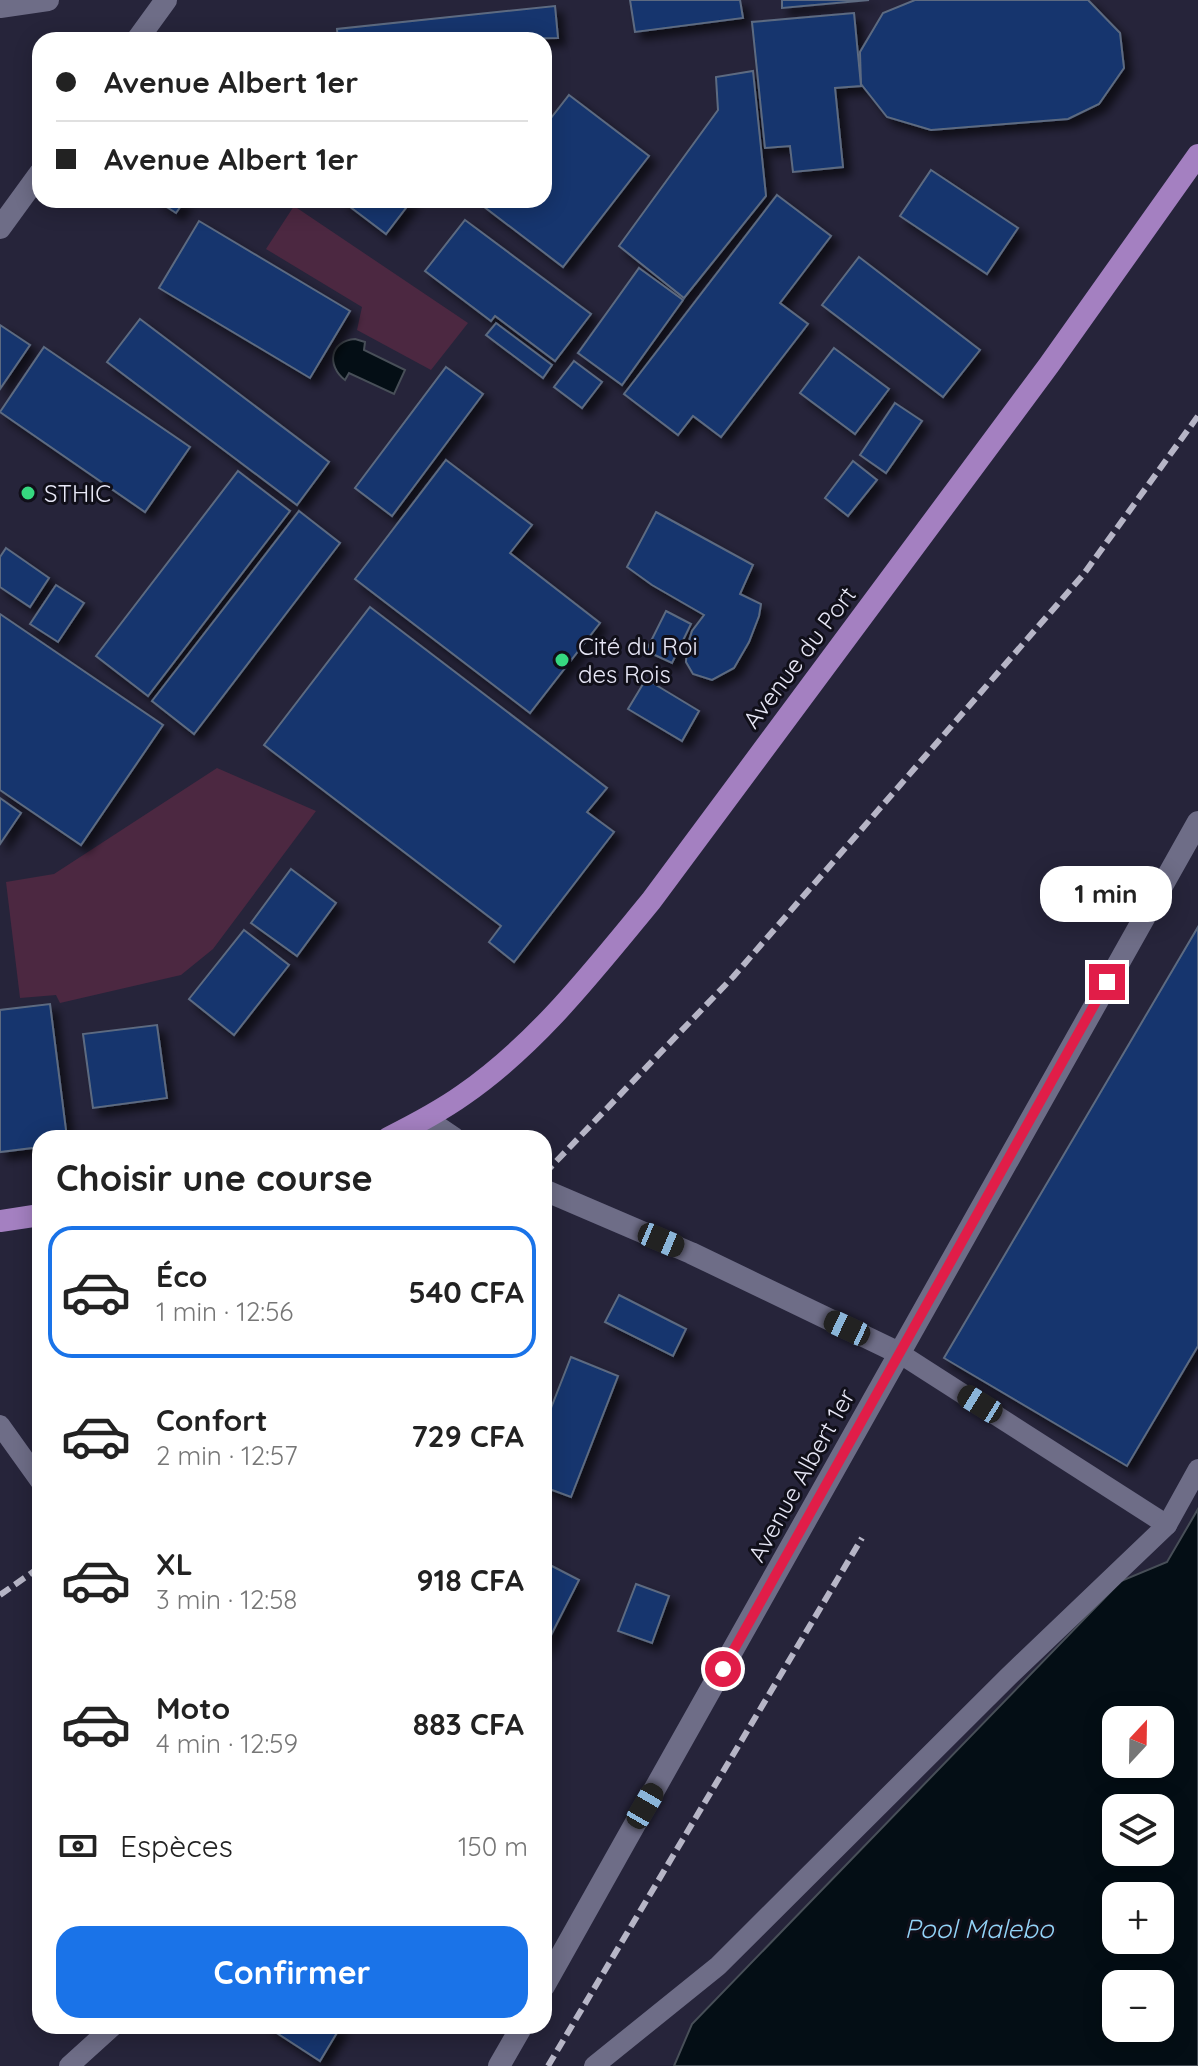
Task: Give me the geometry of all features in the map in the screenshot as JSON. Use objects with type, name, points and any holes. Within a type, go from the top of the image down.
[{"type":"main road","name":"Avenue du Port","points":[[404,1130],[465,1094],[522,1046],[584,981],[651,901],[1049,365],[1198,155]]},
{"type":"main road","points":[[0,1221],[32,1216]]},
{"type":"street","points":[[0,7],[48,0]]},
{"type":"street","points":[[143,32],[166,0]]},
{"type":"street","points":[[0,228],[32,184]]},
{"type":"street","name":"Avenue Albert 1er","points":[[552,1972],[899,1353],[1190,854],[1198,822]]},
{"type":"street","points":[[426,1119],[442,1130]]},
{"type":"street","points":[[552,1193],[691,1253],[899,1353]]},
{"type":"street","points":[[499,2066],[517,2034]]},
{"type":"lane","points":[[899,1353],[1167,1525]]},
{"type":"lane","points":[[0,1425],[32,1470]]},
{"type":"lane","points":[[594,2066],[718,1966],[1009,1676],[1167,1525],[1198,1469]]},
{"type":"lane","points":[[69,2066],[104,2034]]},
{"type":"shaded area","points":[[293,208],[297,208],[468,323],[431,370],[357,330],[362,307],[266,249]]},
{"type":"shaded area","points":[[217,768],[316,811],[213,949],[181,975],[60,1003],[56,995],[20,998],[6,882],[54,874]]},
{"type":"water","points":[[355,339],[365,342],[364,350],[405,370],[394,394],[349,373],[345,380],[339,374],[333,361],[336,349],[340,344]]},
{"type":"water","name":"Pool Malebo","points":[[1198,1509],[1198,2066],[674,2066],[692,2024],[1121,1581],[1167,1562]]},
{"type":"building","points":[[630,0],[740,0],[743,18],[635,32]]},
{"type":"building","points":[[782,0],[869,0],[782,8]]},
{"type":"building","points":[[915,0],[1088,0],[1120,33],[1124,68],[1099,104],[1068,119],[931,130],[887,117],[861,84],[860,52],[883,13]]},
{"type":"building","points":[[555,6],[558,38],[552,38],[552,32],[337,32],[337,29]]},
{"type":"building","points":[[854,13],[861,86],[835,88],[843,167],[793,172],[790,146],[765,148],[752,22]]},
{"type":"building","points":[[753,71],[766,196],[684,298],[619,246],[718,110],[716,77]]},
{"type":"building","points":[[569,95],[649,156],[563,267],[486,208],[552,208],[552,117]]},
{"type":"building","points":[[931,170],[1018,228],[987,274],[900,216]]},
{"type":"building","points":[[777,195],[831,236],[780,303],[808,324],[721,437],[693,416],[678,435],[624,394]]},
{"type":"building","points":[[352,208],[406,208],[386,234]]},
{"type":"building","points":[[465,220],[591,314],[555,361],[495,316],[491,321],[425,271]]},
{"type":"building","points":[[199,221],[350,311],[310,378],[159,288]]},
{"type":"building","points":[[859,257],[980,350],[943,397],[822,305]]},
{"type":"building","points":[[639,268],[683,300],[622,385],[578,353]]},
{"type":"building","points":[[140,319],[329,462],[297,505],[107,362]]},
{"type":"building","points":[[496,323],[552,365],[543,378],[486,335]]},
{"type":"building","points":[[0,325],[30,345],[0,389]]},
{"type":"building","points":[[44,347],[190,447],[145,512],[0,412]]},
{"type":"building","points":[[834,348],[889,389],[855,434],[800,393]]},
{"type":"building","points":[[574,361],[602,382],[582,408],[554,387]]},
{"type":"building","points":[[446,367],[483,394],[392,516],[355,488]]},
{"type":"building","points":[[895,403],[922,421],[886,473],[860,455]]},
{"type":"building","points":[[446,460],[532,525],[510,553],[600,623],[530,713],[355,579]]},
{"type":"building","points":[[853,461],[877,480],[848,516],[825,498]]},
{"type":"building","points":[[238,471],[290,511],[148,696],[96,656]]},
{"type":"building","points":[[299,511],[340,543],[194,734],[152,701]]},
{"type":"building","points":[[656,512],[753,565],[740,594],[761,604],[759,616],[734,668],[712,680],[693,674],[686,662],[692,631],[704,615],[627,567]]},
{"type":"building","points":[[6,548],[49,578],[30,607],[0,587],[0,557]]},
{"type":"building","points":[[56,585],[84,603],[58,642],[30,624]]},
{"type":"building","points":[[370,607],[607,788],[587,812],[614,832],[514,962],[489,942],[501,926],[264,745]]},
{"type":"building","points":[[666,611],[691,624],[672,663],[646,651]]},
{"type":"building","points":[[0,614],[163,725],[81,845],[0,790]]},
{"type":"building","points":[[646,679],[699,711],[682,741],[628,709]]},
{"type":"building","points":[[0,798],[21,813],[0,844]]},
{"type":"building","points":[[291,869],[336,903],[297,956],[251,923]]},
{"type":"building","points":[[1198,927],[1198,1346],[1127,1466],[944,1358]]},
{"type":"building","points":[[244,930],[289,965],[234,1035],[189,999]]},
{"type":"building","points":[[50,1004],[66,1130],[32,1130],[32,1148],[0,1152],[0,1010]]},
{"type":"building","points":[[157,1025],[167,1098],[93,1108],[83,1034]]},
{"type":"building","points":[[619,1295],[686,1329],[673,1356],[605,1322]]},
{"type":"building","points":[[571,1357],[618,1376],[571,1497],[552,1490],[552,1406]]},
{"type":"building","points":[[552,1566],[579,1580],[552,1633]]},
{"type":"building","points":[[636,1584],[669,1596],[652,1643],[618,1631]]},
{"type":"building","points":[[278,2034],[336,2034],[320,2061]]},
{"type":"railway","points":[[552,1166],[733,977],[1083,575],[1198,416]]},
{"type":"railway","points":[[548,2066],[862,1538]]},
{"type":"railway","points":[[0,1595],[32,1573]]},
{"type":"place","name":"STHIC","points":[[28,493]]},
{"type":"place","name":"Cité du Roi des Rois","points":[[562,660]]},
{"type":"route","points":[[723,1669],[1107,982]]}]
